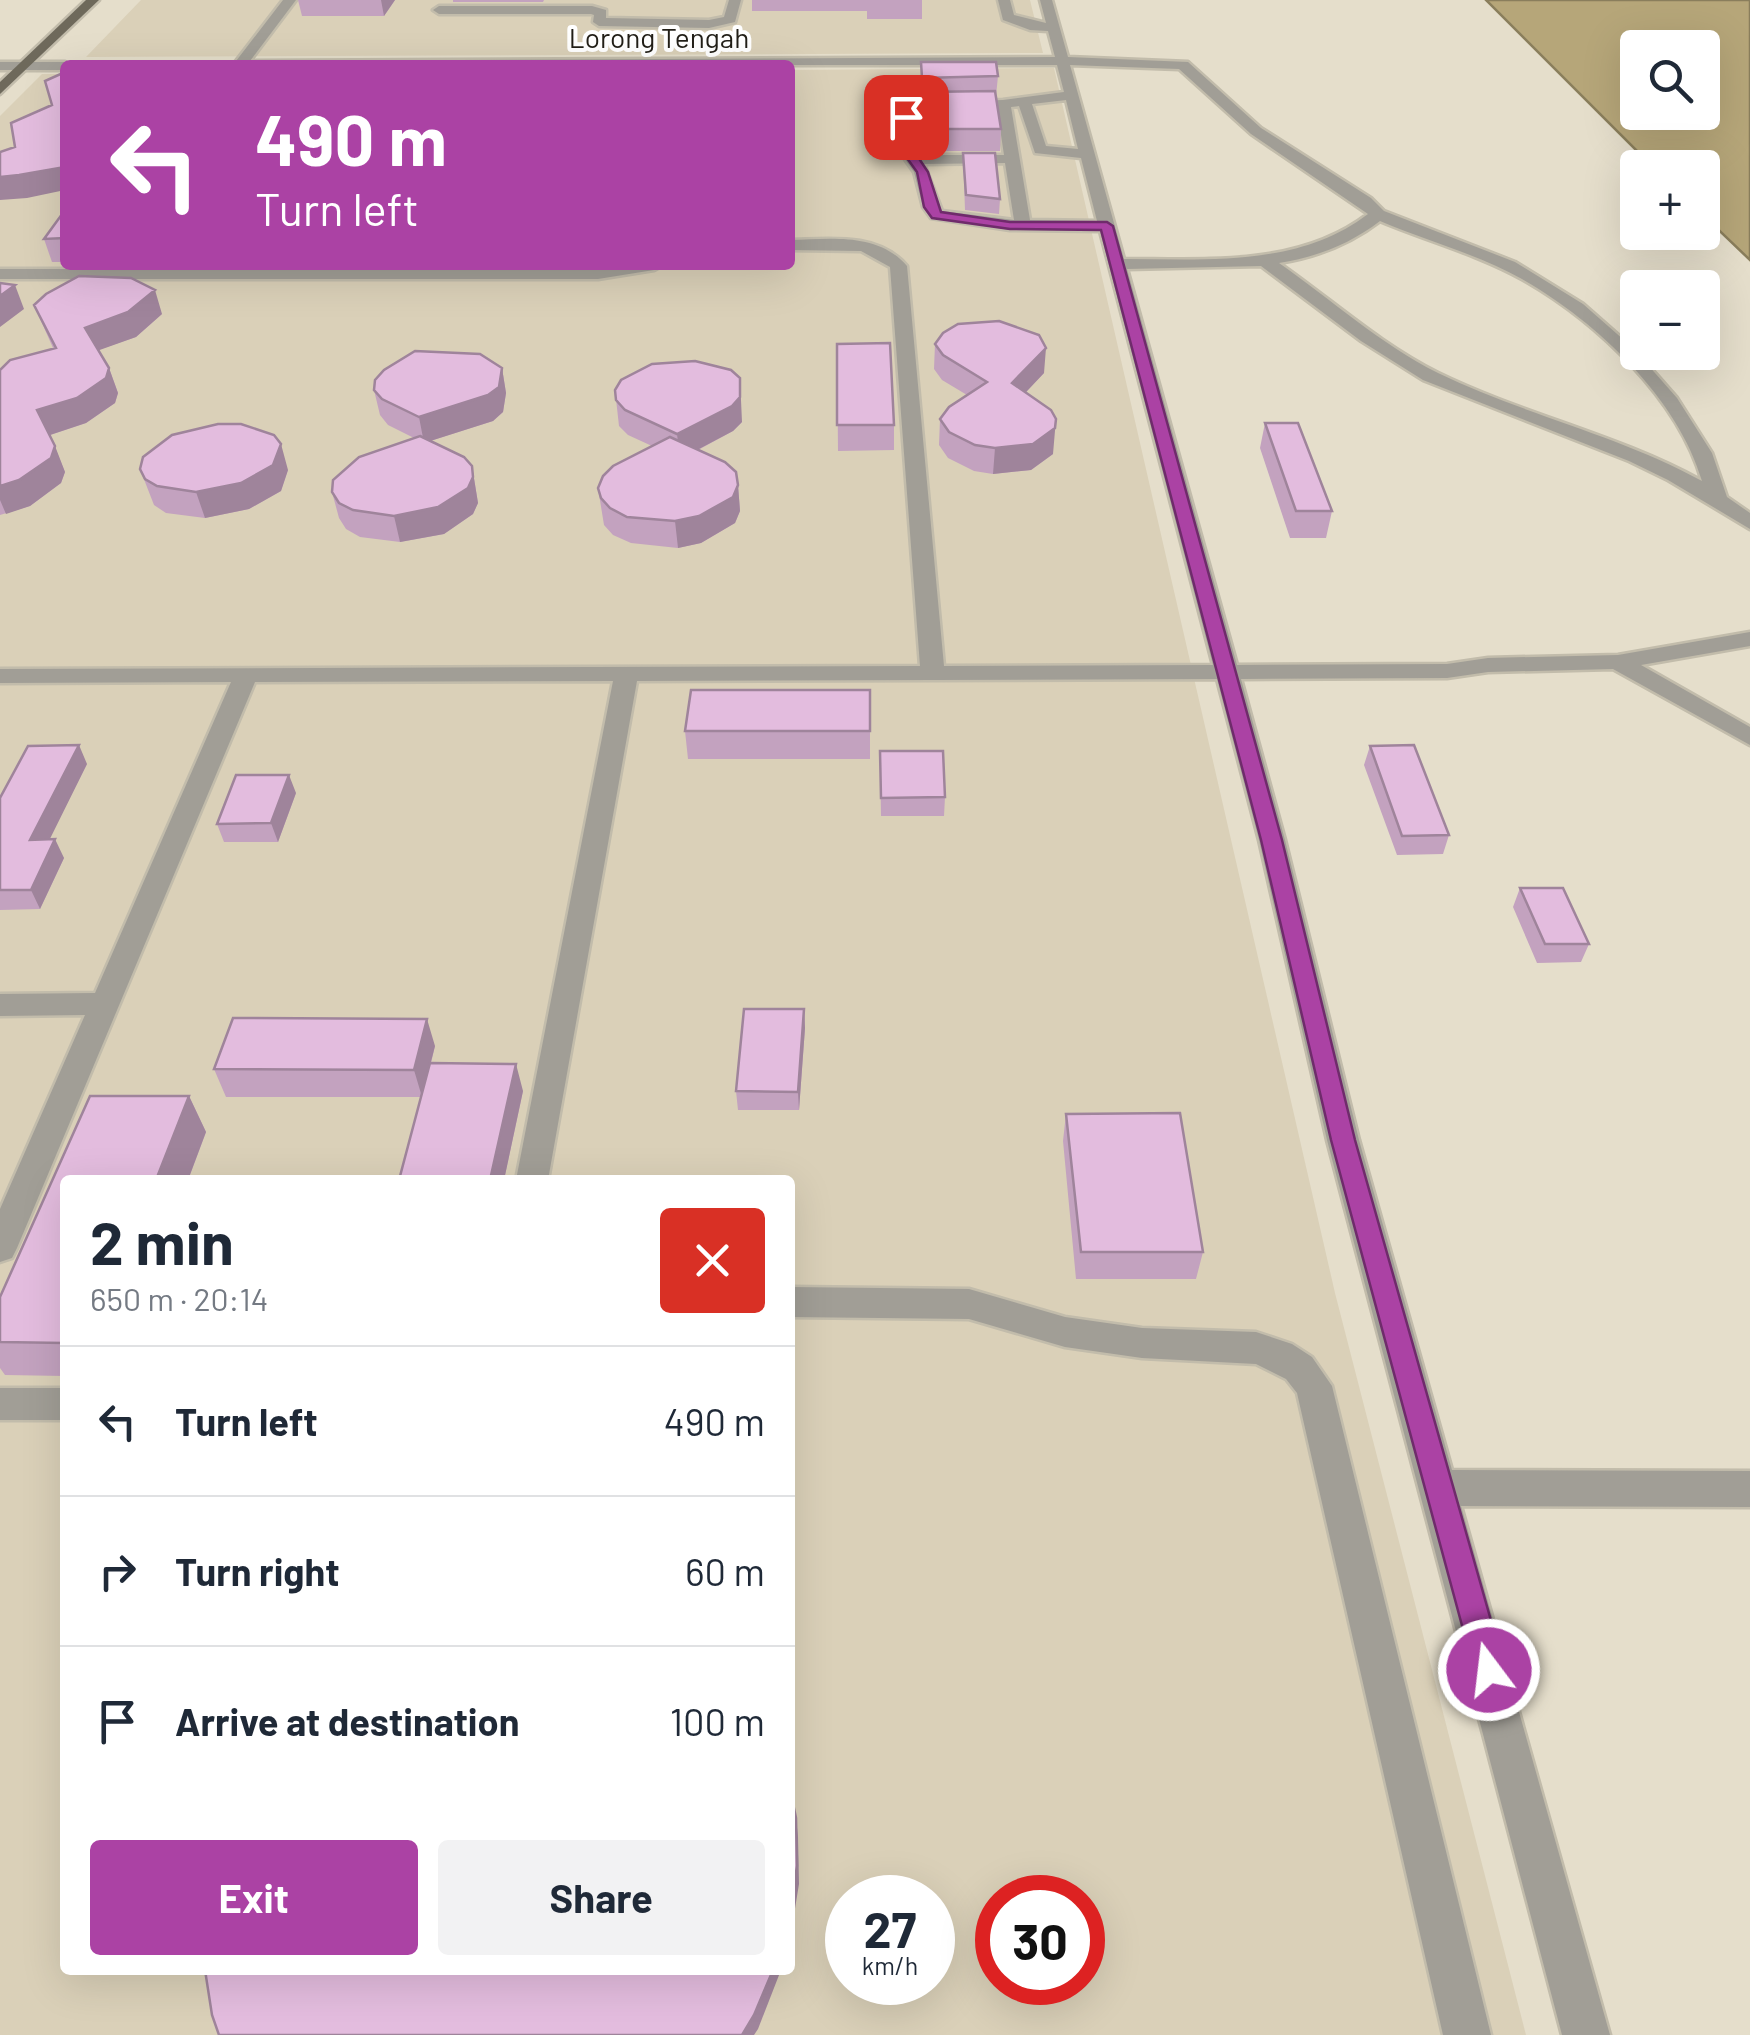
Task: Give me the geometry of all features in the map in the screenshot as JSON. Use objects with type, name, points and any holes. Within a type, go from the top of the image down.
[{"type":"main road","points":[[0,90],[93,0]]},
{"type":"street","points":[[244,60],[290,0]]},
{"type":"street","points":[[441,5],[451,21],[470,23],[718,23],[733,16],[735,0]]},
{"type":"street","points":[[1004,0],[1008,17],[1014,21],[1053,28]]},
{"type":"street","points":[[1046,0],[1276,855],[1343,1140],[1441,1488],[1586,2035]]},
{"type":"street","name":"Lorong Tengah","points":[[795,64],[1062,61],[1183,65],[1256,132],[1372,207],[1525,274],[1567,300],[1630,358],[1680,417],[1703,454],[1717,496]]},
{"type":"street","points":[[0,66],[60,66]]},
{"type":"street","points":[[1072,96],[1003,104],[914,106],[906,117],[910,154],[922,172],[930,207],[937,215],[967,222],[1023,226],[1107,226]]},
{"type":"street","points":[[1024,102],[1040,150],[1086,154]]},
{"type":"street","points":[[1003,104],[1023,226]]},
{"type":"street","points":[[914,160],[1013,159]]},
{"type":"street","points":[[1116,264],[1267,262],[1361,232],[1372,207]]},
{"type":"street","points":[[795,245],[865,246],[886,251],[898,266],[933,674]]},
{"type":"street","points":[[1267,262],[1330,306],[1381,350],[1434,378],[1627,451],[1717,496],[1750,523]]},
{"type":"street","points":[[0,274],[210,270]]},
{"type":"street","points":[[330,270],[598,274],[623,270]]},
{"type":"street","points":[[0,676],[1447,671],[1488,665],[1618,662],[1750,639]]},
{"type":"street","points":[[1618,662],[1750,737]]},
{"type":"street","points":[[0,1248],[246,676]]},
{"type":"street","points":[[533,1175],[626,676]]},
{"type":"street","points":[[0,1005],[104,1004]]},
{"type":"street","points":[[795,1302],[969,1304],[1065,1332],[1142,1342],[1256,1348],[1279,1355],[1299,1368],[1314,1386],[1467,2035]]},
{"type":"street","points":[[0,1404],[60,1404]]},
{"type":"street","points":[[1441,1488],[1750,1489]]},
{"type":"shaded area","points":[[141,0],[1030,0],[1043,53],[86,57]]},
{"type":"shaded area","points":[[1486,0],[1750,0],[1750,260],[1720,231],[1720,150],[1636,150]]},
{"type":"shaded area","points":[[1054,68],[1335,1293],[1526,2035],[0,2035],[0,116],[42,74],[60,74],[60,270],[795,270],[795,70]]},
{"type":"building","points":[[921,62],[996,62],[998,76],[922,78]]},
{"type":"building","points":[[60,74],[60,168],[0,177],[0,152],[15,147],[11,123],[52,105],[45,81]]},
{"type":"building","points":[[995,91],[1001,129],[923,129],[922,92]]},
{"type":"building","points":[[963,153],[995,153],[1000,199],[966,195]]},
{"type":"building","points":[[60,217],[60,238],[44,239]]},
{"type":"building","points":[[79,276],[131,278],[155,290],[128,312],[85,328],[109,368],[106,378],[77,398],[37,410],[55,446],[51,458],[19,480],[0,486],[0,370],[10,360],[56,348],[34,305]]},
{"type":"building","points":[[0,283],[15,285],[0,296]]},
{"type":"building","points":[[999,321],[1039,335],[1046,348],[1012,383],[1051,410],[1056,419],[1055,428],[1033,444],[995,448],[975,445],[949,432],[940,419],[949,407],[987,382],[943,355],[935,344],[943,333],[958,324]]},
{"type":"building","points":[[890,343],[894,425],[837,425],[837,344]]},
{"type":"building","points":[[415,351],[480,354],[502,368],[499,387],[488,395],[419,417],[382,399],[374,390],[375,380],[384,370]]},
{"type":"building","points":[[695,361],[731,370],[740,378],[740,397],[732,406],[677,434],[625,410],[616,400],[615,390],[621,380],[652,364]]},
{"type":"building","points":[[1265,423],[1298,423],[1332,511],[1296,511]]},
{"type":"building","points":[[218,424],[241,424],[274,435],[281,444],[273,465],[241,483],[196,492],[157,486],[145,479],[140,469],[143,457],[172,435]]},
{"type":"building","points":[[420,436],[464,457],[472,466],[468,488],[438,507],[394,516],[353,510],[339,503],[332,492],[333,480],[359,457]]},
{"type":"building","points":[[670,437],[725,462],[736,472],[738,485],[733,497],[699,516],[675,521],[627,517],[610,508],[598,488],[603,476],[613,466]]},
{"type":"building","points":[[691,690],[870,690],[870,731],[685,731]]},
{"type":"building","points":[[79,745],[30,840],[55,839],[31,890],[0,890],[0,798],[28,746]]},
{"type":"building","points":[[1414,745],[1449,835],[1402,836],[1370,746]]},
{"type":"building","points":[[880,751],[943,751],[945,797],[881,798]]},
{"type":"building","points":[[236,775],[289,775],[271,823],[217,824]]},
{"type":"building","points":[[1520,888],[1563,888],[1589,944],[1545,944]]},
{"type":"building","points":[[744,1009],[804,1009],[798,1092],[736,1091]]},
{"type":"building","points":[[233,1018],[427,1019],[414,1070],[214,1069]]},
{"type":"building","points":[[430,1063],[516,1064],[491,1175],[400,1175]]},
{"type":"building","points":[[90,1096],[189,1096],[158,1175],[60,1175],[60,1343],[0,1342],[0,1297]]},
{"type":"building","points":[[1180,1113],[1203,1252],[1081,1252],[1066,1114]]},
{"type":"building","points":[[795,1813],[796,1818],[795,1879]]},
{"type":"building","points":[[206,1975],[771,1975],[742,2035],[219,2035]]},
{"type":"route","points":[[906,117],[910,154],[922,172],[930,207],[937,215],[950,220],[1010,226],[1107,226],[1272,840],[1343,1140],[1489,1670]]}]
